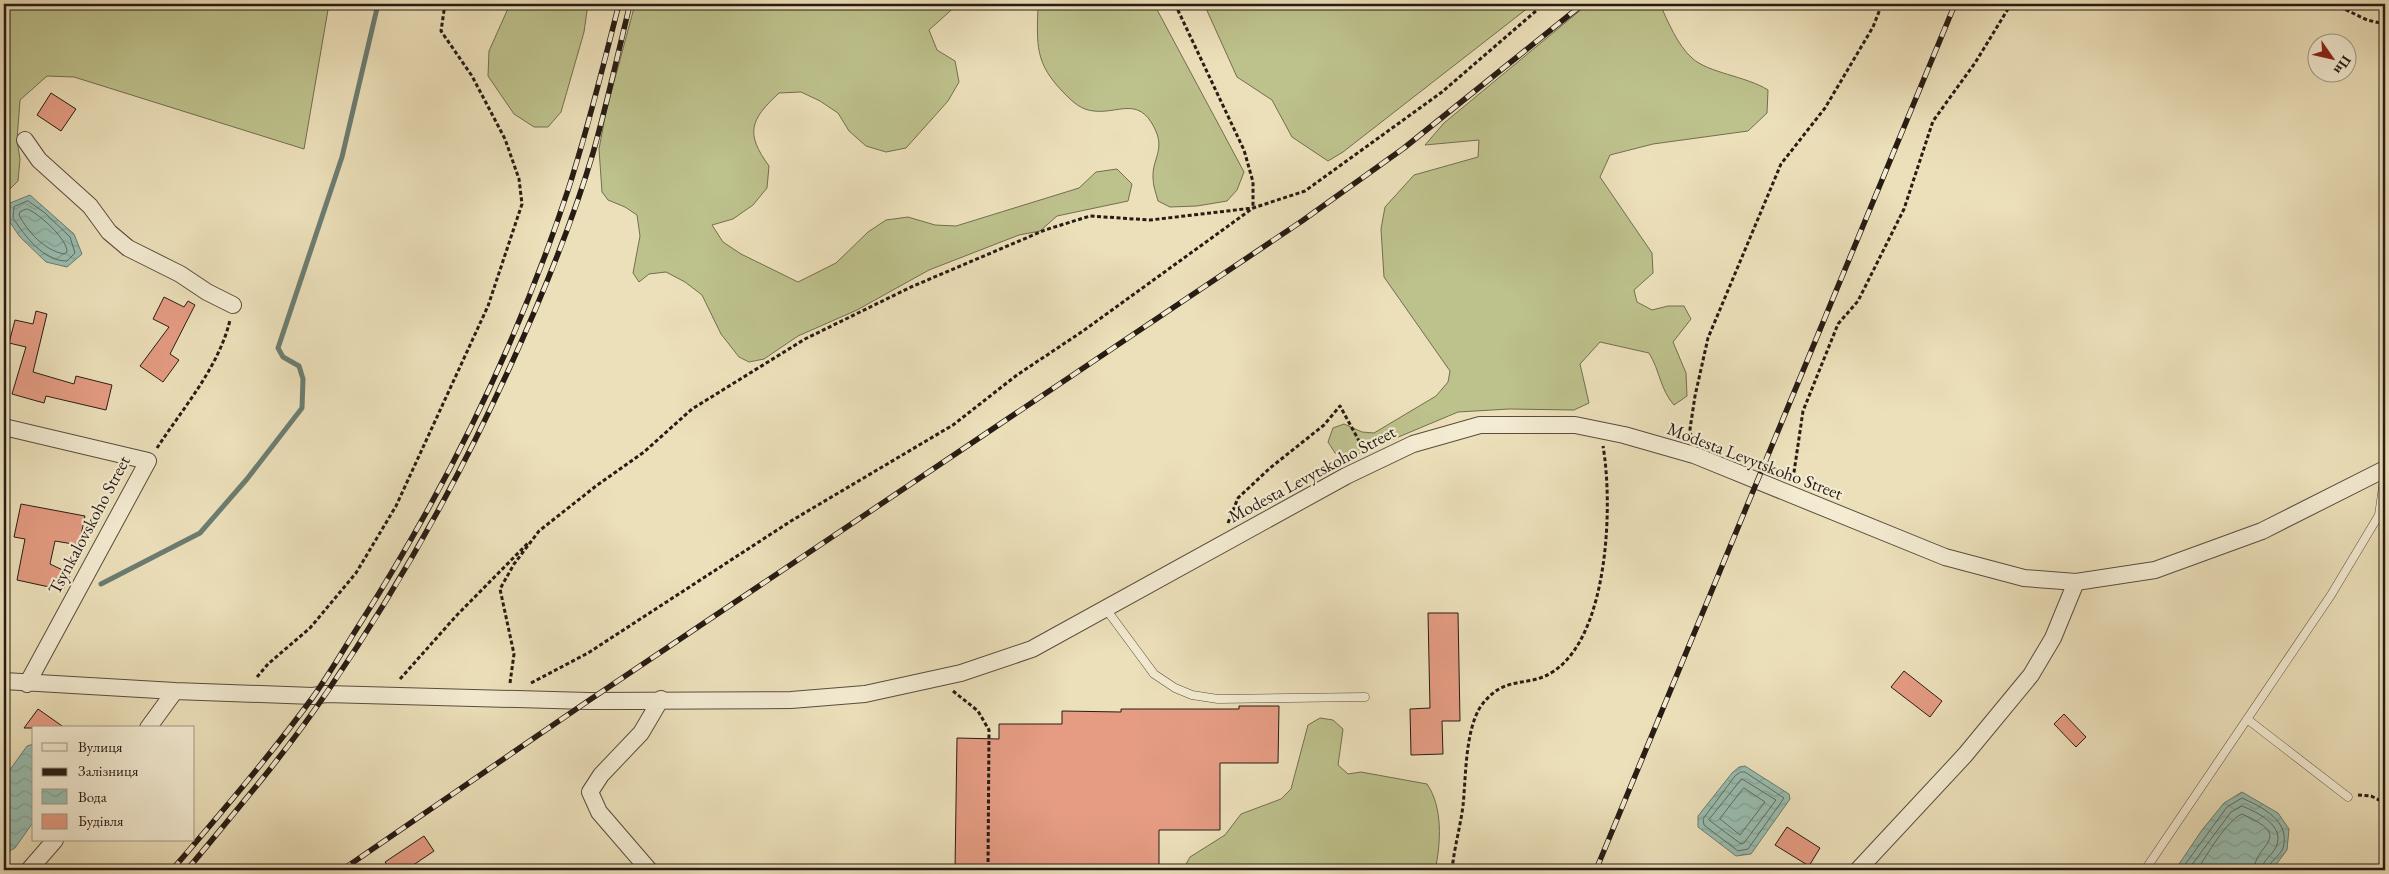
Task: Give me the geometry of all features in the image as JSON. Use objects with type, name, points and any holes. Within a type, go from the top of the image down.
[{"type":"street","points":[[25,140],[40,160],[90,206],[109,232],[128,248],[180,274],[207,292],[233,305]]},
{"type":"street","name":"Modesta Levytskoho Street","points":[[174,691],[588,701],[660,699],[791,700],[856,695],[945,676],[1032,649],[1372,464],[1413,444],[1480,425],[1575,425],[1600,430],[1694,455],[1945,557],[2024,578],[2076,582],[2155,570],[2262,531],[2385,471]]},
{"type":"street","name":"Tsynkalovskoho Street","points":[[4,427],[148,461],[27,684]]},
{"type":"street","points":[[1858,870],[1965,755],[2031,675],[2053,638],[2076,582]]},
{"type":"street","points":[[4,681],[27,684],[174,691]]},
{"type":"street","points":[[149,726],[174,691]]},
{"type":"street","points":[[649,870],[599,812],[590,792],[601,775],[641,733],[660,699]]},
{"type":"street","points":[[29,870],[53,842]]},
{"type":"lane","points":[[2145,870],[2331,595],[2379,515],[2385,471]]},
{"type":"lane","points":[[1106,609],[1154,674],[1175,688],[1192,696],[1218,699],[1365,698]]},
{"type":"lane","points":[[2247,719],[2348,797]]},
{"type":"path","points":[[244,694],[268,664],[310,628],[356,573],[396,506],[488,306],[522,204],[519,178],[505,139],[472,76],[441,31],[445,4]]},
{"type":"path","points":[[1175,4],[1244,150],[1253,182],[1253,208]]},
{"type":"path","points":[[386,697],[457,615],[539,532],[596,486],[644,452],[692,409],[805,339],[911,287],[1045,230],[1090,216],[1150,220],[1253,208],[1305,191],[1442,92],[1544,4]]},
{"type":"path","points":[[1694,455],[1690,429],[1708,338],[1782,164],[1825,108],[1873,27],[1882,4]]},
{"type":"path","points":[[1789,494],[1795,474],[1803,411],[1838,324],[1858,301],[1904,209],[1933,121],[1975,63],[2011,4]]},
{"type":"path","points":[[2334,4],[2367,20],[2385,24]]},
{"type":"path","points":[[527,685],[588,653],[791,521],[953,425],[1017,375],[1083,331],[1253,208]]},
{"type":"path","points":[[148,461],[214,362],[224,343],[233,305]]},
{"type":"path","points":[[1219,546],[1238,498],[1270,468],[1324,425],[1340,406],[1372,464]]},
{"type":"path","points":[[1452,870],[1472,728],[1481,707],[1494,693],[1509,683],[1538,678],[1554,671],[1571,656],[1586,632],[1599,588],[1606,538],[1607,469],[1600,430]]},
{"type":"path","points":[[501,698],[511,682],[514,654],[500,590],[514,564],[539,532]]},
{"type":"path","points":[[945,676],[953,692],[978,711],[989,730],[988,870]]},
{"type":"path","points":[[2348,797],[2360,794],[2371,796],[2385,803]]},
{"type":"green space","points":[[4,4],[329,4],[304,149],[74,77],[47,76],[20,100],[17,140],[20,159],[18,181],[4,195]]},
{"type":"green space","points":[[510,4],[588,4],[584,32],[561,112],[548,127],[534,127],[514,114],[488,76],[489,51]]},
{"type":"green space","points":[[635,4],[958,4],[929,30],[937,50],[955,61],[959,82],[948,101],[906,148],[886,152],[866,146],[849,131],[838,113],[820,101],[801,92],[779,93],[757,119],[754,127],[754,136],[761,154],[769,166],[767,188],[753,205],[733,219],[712,225],[723,242],[741,254],[798,282],[836,263],[868,232],[886,220],[908,217],[935,225],[956,226],[1079,188],[1096,172],[1117,169],[1132,184],[1128,201],[1057,216],[1040,231],[1019,235],[929,270],[857,310],[798,336],[764,359],[749,362],[739,357],[721,334],[702,295],[685,282],[666,272],[649,274],[639,282],[633,273],[640,236],[637,215],[625,207],[608,200],[602,192],[599,149],[606,112]]},
{"type":"green space","points":[[1038,4],[1154,4],[1244,172],[1237,190],[1227,201],[1197,206],[1170,207],[1158,201],[1154,187],[1153,171],[1159,142],[1154,127],[1148,118],[1134,109],[1089,110],[1078,105],[1065,94],[1048,73],[1040,53],[1037,31]]},
{"type":"green space","points":[[1204,4],[1533,4],[1343,152],[1328,161],[1292,137],[1272,100],[1237,77]]},
{"type":"green space","points":[[1588,4],[1660,4],[1678,40],[1692,58],[1717,71],[1749,81],[1768,90],[1767,113],[1748,131],[1653,144],[1610,155],[1600,177],[1652,253],[1653,273],[1634,290],[1637,302],[1652,310],[1668,306],[1684,306],[1691,319],[1673,342],[1686,373],[1687,396],[1674,405],[1666,393],[1649,353],[1600,342],[1580,364],[1589,403],[1574,410],[1509,409],[1458,412],[1346,459],[1335,453],[1328,442],[1333,428],[1344,424],[1362,432],[1374,433],[1436,396],[1448,382],[1450,371],[1384,277],[1381,229],[1385,207],[1414,175],[1478,157],[1479,140],[1425,145],[1444,123]]},
{"type":"green space","points":[[1320,718],[1333,720],[1343,729],[1338,765],[1348,774],[1361,772],[1427,784],[1436,803],[1438,814],[1439,849],[1435,870],[1183,870],[1190,857],[1225,835],[1241,814],[1281,799],[1291,789],[1308,725]]},
{"type":"water","points":[[30,195],[74,234],[82,254],[67,267],[46,262],[20,237],[7,218],[10,203]]},
{"type":"water","points":[[32,745],[32,824],[15,848],[4,854],[4,778],[27,746]]},
{"type":"water","points":[[1745,766],[1789,794],[1790,799],[1751,854],[1736,856],[1698,827],[1698,816],[1732,773],[1739,767]]},
{"type":"water","points":[[2242,792],[2278,813],[2289,829],[2287,850],[2272,870],[2175,870],[2202,830],[2224,803]]},
{"type":"building","points":[[51,93],[76,109],[61,131],[37,115]]},
{"type":"building","points":[[164,297],[184,307],[188,301],[195,305],[170,354],[179,360],[163,382],[140,366],[169,327],[153,319]]},
{"type":"building","points":[[36,311],[47,314],[33,372],[74,384],[76,376],[112,385],[106,410],[46,396],[44,403],[12,394],[26,347],[9,343],[15,320],[33,324]]},
{"type":"building","points":[[21,504],[85,516],[79,545],[55,541],[50,564],[71,574],[63,590],[17,580],[25,539],[14,537]]},
{"type":"building","points":[[1428,613],[1458,613],[1460,721],[1442,721],[1443,754],[1411,755],[1410,709],[1430,708]]},
{"type":"building","points":[[1904,671],[1942,701],[1930,717],[1891,687]]},
{"type":"building","points":[[1239,706],[1279,706],[1278,763],[1220,763],[1220,830],[1159,830],[1159,870],[955,870],[957,738],[999,739],[999,724],[1062,724],[1062,711],[1121,712],[1121,709],[1239,709]]},
{"type":"building","points":[[38,709],[62,726],[32,726],[32,728],[24,728]]},
{"type":"building","points":[[2064,714],[2086,737],[2076,747],[2054,724]]},
{"type":"building","points":[[1787,827],[1820,848],[1809,866],[1775,845]]},
{"type":"building","points":[[424,836],[434,851],[406,870],[391,870],[385,862]]},
{"type":"waterway","points":[[101,584],[200,533],[247,479],[302,408],[303,379],[299,366],[283,357],[278,348],[342,157],[378,4]]},
{"type":"railway","points":[[172,870],[262,763],[319,688],[393,571],[451,466],[503,358],[527,303],[548,247],[582,144],[619,4]]},
{"type":"railway","points":[[187,870],[277,760],[327,692],[402,574],[469,453],[533,316],[575,208],[598,135],[630,4]]},
{"type":"railway","points":[[342,870],[588,701],[1302,221],[1404,148],[1583,4]]},
{"type":"railway","points":[[1596,870],[1955,4]]}]
